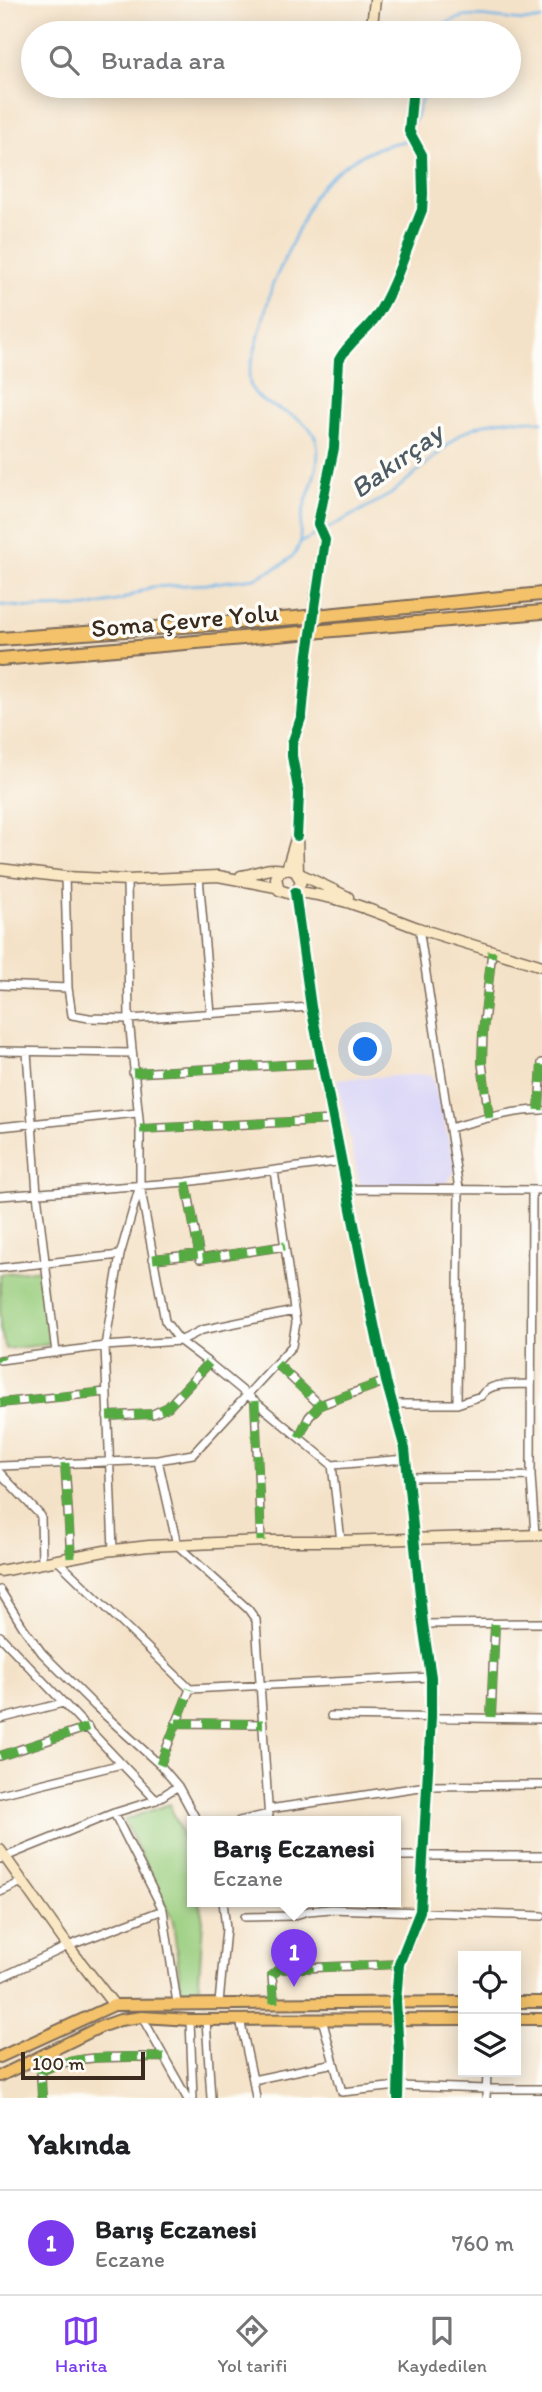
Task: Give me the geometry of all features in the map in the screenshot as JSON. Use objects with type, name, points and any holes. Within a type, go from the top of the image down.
[{"type":"highway","name":"Soma Çevre Yolu","points":[[0,639],[295,618],[542,594]]},
{"type":"highway","name":"Soma Çevre Yolu","points":[[0,659],[542,612]]},
{"type":"main road","points":[[0,2057],[114,2005],[458,2001]]},
{"type":"main road","points":[[521,2002],[542,2002]]},
{"type":"main road","points":[[0,2076],[100,2027],[120,2020],[142,2017],[190,2020],[458,2019]]},
{"type":"main road","points":[[521,2019],[542,2019]]},
{"type":"street","points":[[372,21],[375,0]]},
{"type":"street","points":[[315,600],[326,540],[318,524],[334,448],[339,360],[345,349],[374,320],[383,304],[422,210],[422,155],[409,131],[412,98]]},
{"type":"street","points":[[310,638],[302,715],[292,744],[298,788],[296,836],[301,881],[295,892],[322,1063],[386,1381],[406,1458],[431,1677],[420,1912],[399,1964],[396,2001],[398,2098]]},
{"type":"street","points":[[276,887],[277,875],[285,869],[296,836]]},
{"type":"street","points":[[0,869],[65,877],[127,880],[233,877],[254,874],[266,868],[285,869],[346,896],[357,904]]},
{"type":"street","points":[[65,877],[68,988],[72,1015],[129,1019],[312,1007]]},
{"type":"street","points":[[199,877],[211,1014]]},
{"type":"street","points":[[233,877],[276,887],[282,893],[313,893],[357,904],[419,928],[542,966]]},
{"type":"street","points":[[127,880],[129,1019],[140,1129],[140,1185],[165,1321],[180,1341],[332,1465],[341,1541]]},
{"type":"street","points":[[419,928],[459,1189],[457,1404]]},
{"type":"street","points":[[489,1118],[482,1063],[492,951]]},
{"type":"street","points":[[0,985],[68,988]]},
{"type":"street","points":[[0,1051],[131,1053]]},
{"type":"street","points":[[27,1052],[37,1194],[56,1353]]},
{"type":"street","points":[[133,1073],[322,1063]]},
{"type":"street","points":[[450,1128],[489,1118],[540,1110],[542,1063]]},
{"type":"street","points":[[0,1127],[137,1113]]},
{"type":"street","points":[[140,1129],[335,1120]]},
{"type":"street","points":[[0,1196],[186,1182],[343,1161]]},
{"type":"street","points":[[0,1466],[158,1460],[193,1454],[251,1398],[292,1346],[296,1323],[275,1171]]},
{"type":"street","points":[[186,1182],[200,1259],[285,1246]]},
{"type":"street","points":[[113,1550],[105,1346],[120,1255],[140,1185]]},
{"type":"street","points":[[348,1189],[542,1190]]},
{"type":"street","points":[[0,1571],[113,1550],[177,1545],[538,1535],[531,1476],[532,1190]]},
{"type":"street","points":[[153,1259],[199,1254]]},
{"type":"street","points":[[0,1268],[120,1255]]},
{"type":"street","points":[[0,1359],[105,1346],[180,1341],[202,1330],[294,1311]]},
{"type":"street","points":[[107,1416],[153,1414],[169,1408],[209,1363]]},
{"type":"street","points":[[276,1364],[320,1405]]},
{"type":"street","points":[[299,1437],[309,1417],[320,1405],[386,1381]]},
{"type":"street","points":[[392,1404],[457,1404],[481,1396],[485,1389],[492,1386],[530,1384]]},
{"type":"street","points":[[0,1403],[106,1392]]},
{"type":"street","points":[[251,1398],[261,1541]]},
{"type":"street","points":[[532,1423],[542,1423]]},
{"type":"street","points":[[332,1465],[406,1458]]},
{"type":"street","points":[[158,1460],[177,1545],[248,1609],[256,1620],[269,1815],[427,1786],[542,1785]]},
{"type":"street","points":[[65,1463],[71,1558]]},
{"type":"street","points":[[0,1473],[41,1516],[42,1563]]},
{"type":"street","points":[[408,1477],[531,1476]]},
{"type":"street","points":[[57,1560],[190,1689],[431,1677]]},
{"type":"street","points":[[0,1590],[42,1653],[160,1765],[178,1786],[194,1816]]},
{"type":"street","points":[[423,1624],[542,1623]]},
{"type":"street","points":[[491,1717],[495,1624]]},
{"type":"street","points":[[0,1636],[156,1800]]},
{"type":"street","points":[[160,1765],[190,1689]]},
{"type":"street","points":[[0,1719],[63,1703]]},
{"type":"street","points":[[331,1716],[542,1718]]},
{"type":"street","points":[[176,1723],[262,1724]]},
{"type":"street","points":[[0,1756],[88,1727]]},
{"type":"street","points":[[0,1794],[122,1764]]},
{"type":"street","points":[[114,2005],[2,1855],[156,1800],[178,1786]]},
{"type":"street","points":[[114,1813],[163,1910],[177,2003]]},
{"type":"street","points":[[401,1856],[542,1856]]},
{"type":"street","points":[[0,1892],[22,1882]]},
{"type":"street","points":[[219,2003],[226,1930],[224,1907]]},
{"type":"street","points":[[288,1907],[292,1916]]},
{"type":"street","points":[[245,1917],[292,1916],[331,1909],[542,1916]]},
{"type":"street","points":[[0,1978],[68,1946],[163,1910]]},
{"type":"street","points":[[274,2003],[272,1975],[279,1969],[399,1964]]},
{"type":"street","points":[[142,2017],[187,2098]]},
{"type":"street","points":[[240,2019],[256,2098]]},
{"type":"street","points":[[322,2019],[342,2092],[398,2086],[486,2094],[542,2088]]},
{"type":"street","points":[[190,2020],[193,2098]]},
{"type":"street","points":[[206,2020],[211,2098]]},
{"type":"street","points":[[40,2055],[42,2098]]},
{"type":"street","points":[[41,2071],[76,2059],[164,2057]]},
{"type":"street","points":[[253,2080],[334,2063]]},
{"type":"shaded area","points":[[432,1074],[456,1169],[446,1184],[360,1186],[337,1079]]},
{"type":"green space","points":[[41,1269],[52,1344],[6,1349],[0,1329],[0,1274]]},
{"type":"green space","points":[[169,1804],[180,1828],[187,1851],[187,1907],[200,1907],[203,1920],[198,1997],[182,1997],[173,1921],[124,1820]]},
{"type":"waterway","points":[[452,21],[472,16],[527,21],[542,19]]},
{"type":"waterway","points":[[414,122],[422,98]]},
{"type":"waterway","points":[[300,543],[300,526],[317,466],[318,446],[308,427],[256,395],[249,373],[272,286],[314,195],[343,166],[378,148],[405,141],[408,134]]},
{"type":"waterway","name":"Bakırçay","points":[[325,530],[391,494],[461,434],[471,429],[500,420],[542,422]]},
{"type":"waterway","name":"Bakırçay","points":[[0,605],[34,608],[87,607],[121,600],[151,587],[255,578],[282,565],[295,554],[300,543],[319,533]]},
{"type":"marked path","points":[[489,1118],[482,1063],[492,951]]},
{"type":"marked path","points":[[133,1073],[322,1063]]},
{"type":"marked path","points":[[539,1110],[542,1063]]},
{"type":"marked path","points":[[140,1129],[335,1120]]},
{"type":"marked path","points":[[186,1182],[200,1259],[285,1246]]},
{"type":"marked path","points":[[153,1259],[199,1254]]},
{"type":"marked path","points":[[0,1356],[1,1360]]},
{"type":"marked path","points":[[107,1416],[153,1414],[168,1407],[209,1363]]},
{"type":"marked path","points":[[277,1364],[320,1405]]},
{"type":"marked path","points":[[299,1437],[309,1417],[320,1405],[386,1381]]},
{"type":"marked path","points":[[0,1403],[106,1392]]},
{"type":"marked path","points":[[255,1401],[261,1541]]},
{"type":"marked path","points":[[65,1463],[71,1558]]},
{"type":"marked path","points":[[491,1717],[495,1624]]},
{"type":"marked path","points":[[160,1765],[190,1689]]},
{"type":"marked path","points":[[176,1723],[263,1724]]},
{"type":"marked path","points":[[0,1756],[88,1727]]},
{"type":"marked path","points":[[274,2003],[272,1975],[279,1969],[399,1964]]},
{"type":"marked path","points":[[40,2055],[42,2098]]},
{"type":"marked path","points":[[41,2071],[55,2065],[86,2059],[164,2057]]},
{"type":"cycle path","points":[[297,836],[299,794],[292,744],[302,715],[325,540],[318,524],[334,448],[339,360],[382,307],[395,281],[422,210],[422,155],[409,131],[412,98]]},
{"type":"cycle path","points":[[295,892],[311,1007],[386,1381],[405,1449],[431,1677],[420,1911],[399,1964],[396,2001],[398,2098]]},
{"type":"place","name":"Barış Eczanesi","points":[[294,1987]]}]
